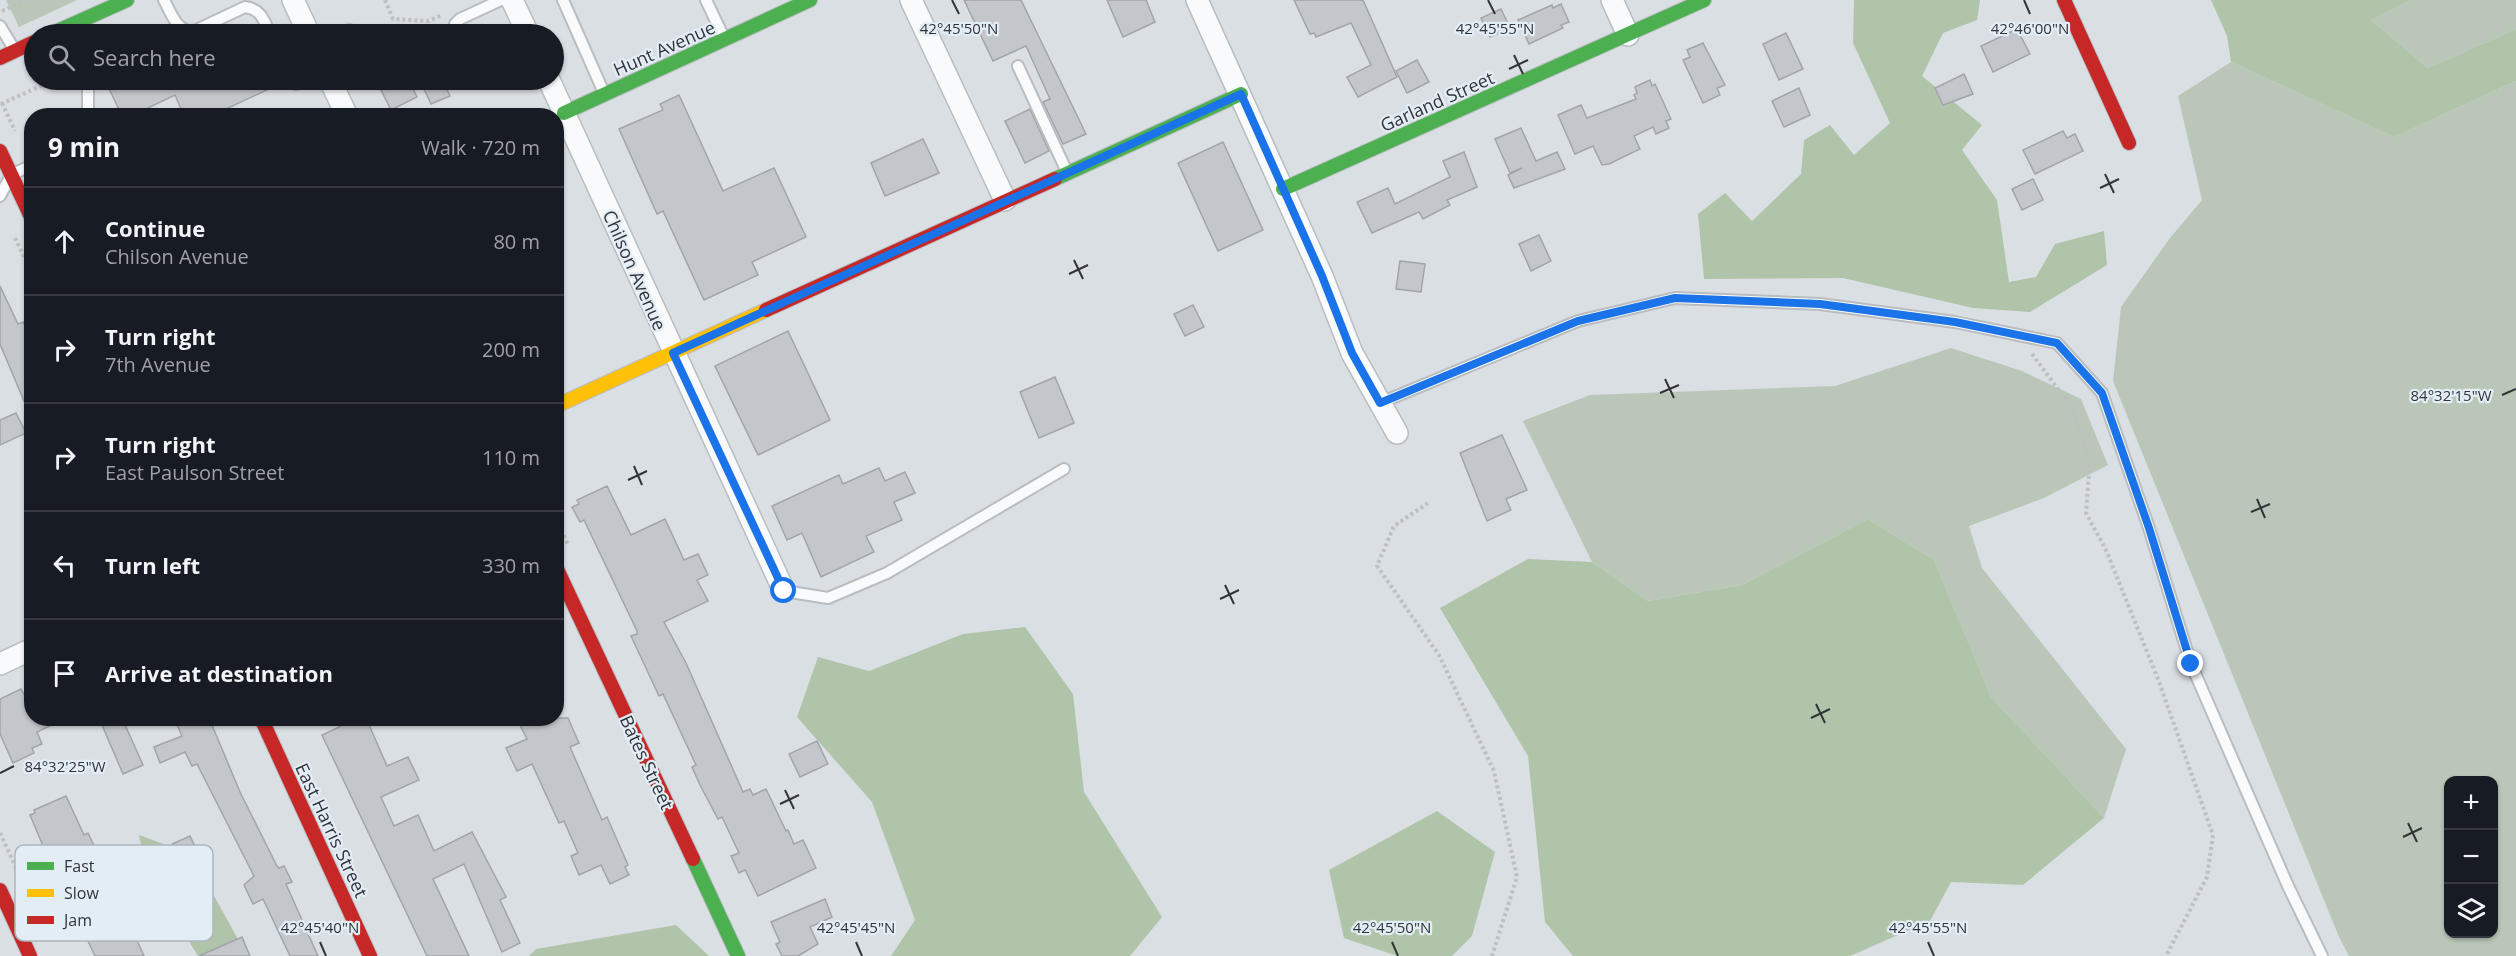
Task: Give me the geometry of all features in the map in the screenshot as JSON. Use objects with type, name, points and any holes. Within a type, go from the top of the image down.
[{"type":"street","points":[[83,24],[127,0]]},
{"type":"street","points":[[293,0],[304,24]]},
{"type":"street","points":[[512,0],[523,24]]},
{"type":"street","name":"Hunt Avenue","points":[[564,113],[810,0]]},
{"type":"street","points":[[911,0],[1005,200]]},
{"type":"street","points":[[1197,0],[1283,189],[1352,353],[1397,433]]},
{"type":"street","points":[[1612,0],[1628,35]]},
{"type":"street","name":"Garland Street","points":[[1283,189],[1704,0]]},
{"type":"street","points":[[2064,0],[2129,143]]},
{"type":"street","points":[[0,58],[24,47]]},
{"type":"street","points":[[335,90],[343,108]]},
{"type":"street","name":"Chilson Avenue","points":[[554,90],[562,108]]},
{"type":"street","points":[[564,402],[1241,94]]},
{"type":"street","name":"Chilson Avenue","points":[[564,113],[784,591]]},
{"type":"street","points":[[0,151],[24,202]]},
{"type":"street","name":"Bates Street","points":[[564,584],[738,956]]},
{"type":"street","points":[[0,664],[24,653]]},
{"type":"street","name":"East Harris Street","points":[[265,726],[370,956]]},
{"type":"street","points":[[0,890],[15,923]]},
{"type":"street","points":[[23,941],[30,956]]},
{"type":"lane","points":[[164,0],[177,24]]},
{"type":"lane","points":[[455,24],[460,19],[501,0]]},
{"type":"lane","points":[[563,0],[605,95]]},
{"type":"lane","points":[[706,0],[725,40]]},
{"type":"lane","points":[[209,24],[245,7],[254,8],[261,14],[266,24]]},
{"type":"lane","points":[[0,26],[16,51]]},
{"type":"lane","points":[[1018,66],[1067,172]]},
{"type":"lane","points":[[88,90],[88,108]]},
{"type":"lane","points":[[0,196],[11,175],[24,169]]},
{"type":"lane","points":[[1380,403],[1578,321],[1675,298],[1820,304],[1955,322],[2057,343],[2102,393],[2149,528],[2191,664],[2288,886],[2322,956]]},
{"type":"lane","points":[[784,591],[828,598],[887,573],[1064,469]]},
{"type":"path","points":[[0,12],[26,0]]},
{"type":"path","points":[[385,0],[393,19],[428,21],[447,12]]},
{"type":"path","points":[[0,104],[32,90]]},
{"type":"path","points":[[2019,335],[2072,408],[2090,461],[2086,513],[2106,550],[2158,679],[2213,835],[2207,877],[2166,956]]},
{"type":"path","points":[[1428,503],[1394,526],[1377,566],[1439,655],[1494,771],[1517,877],[1492,956]]},
{"type":"green space","points":[[6,0],[77,0],[24,24],[19,27]]},
{"type":"green space","points":[[1854,0],[1980,0],[1977,20],[1943,33],[1922,76],[1982,125],[1962,150],[1997,200],[2009,282],[2036,277],[2055,244],[2104,231],[2107,265],[2030,312],[1973,308],[1843,278],[1704,279],[1698,214],[1725,193],[1752,221],[1801,174],[1804,140],[1830,125],[1854,155],[1890,123],[1853,43]]},
{"type":"green space","points":[[2211,0],[2411,0],[2371,20],[2428,68],[2516,29],[2516,81],[2394,137],[2231,62],[2227,36]]},
{"type":"green space","points":[[2411,0],[2516,0],[2516,29],[2428,68],[2371,20]]},
{"type":"green space","points":[[2231,62],[2394,137],[2516,81],[2516,956],[2349,956],[2339,937],[2113,381],[2121,307],[2170,238],[2202,200],[2178,96]]},
{"type":"green space","points":[[1951,348],[2022,371],[2081,399],[2108,465],[2044,498],[1969,526],[1982,568],[2126,749],[2104,818],[1991,697],[1934,560],[1868,519],[1742,585],[1648,601],[1592,562],[1523,421],[1590,395],[1835,386]]},
{"type":"green space","points":[[1868,519],[1934,560],[1991,697],[2104,818],[2023,885],[1951,882],[1930,921],[1850,956],[1573,956],[1545,922],[1528,756],[1440,608],[1528,559],[1592,562],[1648,601],[1742,585]]},
{"type":"green space","points":[[1025,627],[1073,694],[1084,792],[1162,917],[1130,956],[891,956],[915,920],[872,802],[797,717],[818,657],[869,671],[963,634]]},
{"type":"green space","points":[[1437,811],[1495,852],[1472,936],[1452,956],[1397,956],[1344,938],[1329,870]]},
{"type":"green space","points":[[139,835],[166,845],[141,845]]},
{"type":"green space","points":[[213,894],[244,950],[251,956],[198,956],[189,941],[213,941]]},
{"type":"green space","points":[[676,925],[709,956],[529,956],[536,949]]},
{"type":"building","points":[[964,0],[1021,0],[1086,134],[1063,144],[1043,102],[1050,99],[1026,46],[993,61]]},
{"type":"building","points":[[1107,0],[1146,0],[1155,22],[1123,37]]},
{"type":"building","points":[[1294,0],[1363,0],[1397,77],[1358,97],[1347,77],[1371,65],[1351,23],[1316,37],[1314,33],[1310,34]]},
{"type":"building","points":[[1561,4],[1569,22],[1561,25],[1563,28],[1529,44],[1518,20],[1552,5],[1553,8]]},
{"type":"building","points":[[1501,9],[1510,28],[1490,37],[1481,18]]},
{"type":"building","points":[[2017,29],[2030,54],[1993,72],[1981,46]]},
{"type":"building","points":[[1786,33],[1803,69],[1779,80],[1763,44]]},
{"type":"building","points":[[1703,43],[1725,85],[1717,88],[1720,95],[1703,103],[1683,60],[1690,57],[1687,50]]},
{"type":"building","points":[[1417,60],[1429,82],[1407,93],[1396,71]]},
{"type":"building","points":[[1964,74],[1973,94],[1943,105],[1935,88]]},
{"type":"building","points":[[1650,80],[1652,86],[1655,84],[1671,119],[1666,121],[1669,128],[1656,134],[1653,127],[1634,136],[1640,149],[1609,164],[1602,165],[1593,146],[1575,154],[1558,115],[1581,105],[1587,118],[1636,99],[1635,87]]},
{"type":"building","points":[[1799,88],[1810,115],[1784,127],[1772,101]]},
{"type":"building","points":[[110,90],[267,90],[228,108],[181,108],[175,95],[148,108],[118,108]]},
{"type":"building","points":[[381,90],[414,90],[417,97],[395,108],[390,108]]},
{"type":"building","points":[[424,90],[447,90],[450,96],[431,104]]},
{"type":"building","points":[[679,95],[723,191],[774,168],[806,237],[752,262],[758,275],[704,300],[663,211],[657,214],[619,129],[663,110],[660,104]]},
{"type":"building","points":[[1030,109],[1049,151],[1025,163],[1005,121]]},
{"type":"building","points":[[1521,128],[1536,161],[1557,152],[1565,169],[1514,188],[1508,175],[1522,168],[1510,173],[1495,139]]},
{"type":"building","points":[[2063,131],[2067,138],[2075,134],[2083,151],[2035,174],[2023,150]]},
{"type":"building","points":[[923,139],[939,173],[885,196],[871,163]]},
{"type":"building","points":[[1223,142],[1263,230],[1218,251],[1178,163]]},
{"type":"building","points":[[1464,152],[1477,187],[1447,200],[1450,205],[1423,219],[1419,212],[1372,233],[1357,202],[1388,188],[1395,204],[1450,177],[1443,161]]},
{"type":"building","points":[[2033,179],[2043,200],[2022,210],[2012,189]]},
{"type":"building","points":[[1539,235],[1551,261],[1531,271],[1519,244]]},
{"type":"building","points":[[1400,261],[1425,264],[1421,292],[1396,289]]},
{"type":"building","points":[[0,286],[18,324],[23,322],[24,324],[24,401],[0,344]]},
{"type":"building","points":[[1193,305],[1204,327],[1185,336],[1174,314]]},
{"type":"building","points":[[788,331],[830,420],[758,455],[715,366]]},
{"type":"building","points":[[1055,377],[1074,423],[1039,438],[1020,392]]},
{"type":"building","points":[[16,413],[24,434],[0,445],[0,420]]},
{"type":"building","points":[[1502,435],[1527,490],[1506,499],[1511,510],[1487,521],[1460,453]]},
{"type":"building","points":[[879,468],[885,481],[905,472],[915,493],[894,502],[902,520],[866,536],[874,552],[821,577],[802,533],[787,540],[772,506],[839,475],[843,484]]},
{"type":"building","points":[[607,486],[631,535],[665,519],[684,560],[698,554],[708,575],[697,580],[708,601],[664,622],[686,663],[743,792],[750,789],[753,795],[766,789],[794,844],[803,840],[816,868],[758,896],[745,870],[739,873],[731,856],[739,853],[722,817],[718,819],[700,785],[692,767],[696,765],[663,694],[659,696],[631,636],[637,634],[637,631],[584,520],[580,522],[572,507],[579,504],[577,500]]},
{"type":"building","points":[[21,689],[24,694],[24,726],[49,726],[37,732],[42,744],[32,748],[34,753],[13,763],[0,734],[0,699]]},
{"type":"building","points":[[564,718],[568,718],[579,743],[570,747],[602,820],[607,817],[628,865],[625,867],[629,875],[610,884],[601,865],[579,875],[571,856],[578,853],[564,821],[559,823],[532,764],[517,771],[506,748],[527,739],[520,726],[564,726]]},
{"type":"building","points":[[102,726],[126,726],[143,765],[123,774]]},
{"type":"building","points":[[178,726],[212,726],[240,792],[277,866],[279,868],[284,866],[292,882],[286,884],[318,956],[290,956],[263,899],[253,904],[244,885],[254,876],[197,764],[192,766],[185,752],[160,763],[154,747],[182,736]]},
{"type":"building","points":[[341,726],[370,726],[387,766],[408,757],[419,780],[381,797],[394,826],[418,815],[434,851],[472,832],[506,897],[500,900],[520,943],[502,952],[464,864],[433,879],[469,956],[427,956],[322,735]]},
{"type":"building","points":[[817,741],[828,764],[800,777],[789,754]]},
{"type":"building","points":[[66,796],[84,835],[88,833],[94,845],[43,845],[30,815],[35,813],[34,810]]},
{"type":"building","points":[[190,836],[194,845],[172,845]]},
{"type":"building","points":[[825,899],[832,917],[810,927],[818,944],[798,956],[782,956],[776,944],[780,942],[771,922]]},
{"type":"building","points":[[242,937],[250,956],[199,956]]},
{"type":"building","points":[[88,941],[137,941],[144,956],[95,956]]},
{"type":"traffic: fast","points":[[73,24],[127,0]]},
{"type":"traffic: fast","points":[[564,113],[810,0]]},
{"type":"traffic: fast","points":[[1283,189],[1704,0]]},
{"type":"traffic: fast","points":[[1055,179],[1241,94]]},
{"type":"traffic: fast","points":[[693,859],[738,956]]},
{"type":"traffic: slow","points":[[564,402],[766,310]]},
{"type":"traffic: jam","points":[[2064,0],[2129,143]]},
{"type":"traffic: jam","points":[[0,58],[24,47]]},
{"type":"traffic: jam","points":[[0,151],[24,202]]},
{"type":"traffic: jam","points":[[766,310],[1055,179]]},
{"type":"traffic: jam","points":[[564,584],[693,859]]},
{"type":"traffic: jam","points":[[265,726],[370,956]]},
{"type":"traffic: jam","points":[[0,890],[15,923]]},
{"type":"traffic: jam","points":[[23,941],[30,956]]},
{"type":"route","points":[[784,591],[673,353],[1241,94],[1322,276],[1352,353],[1380,403],[1578,321],[1675,298],[1820,304],[1955,322],[2057,343],[2102,393],[2149,528],[2191,664]]}]
